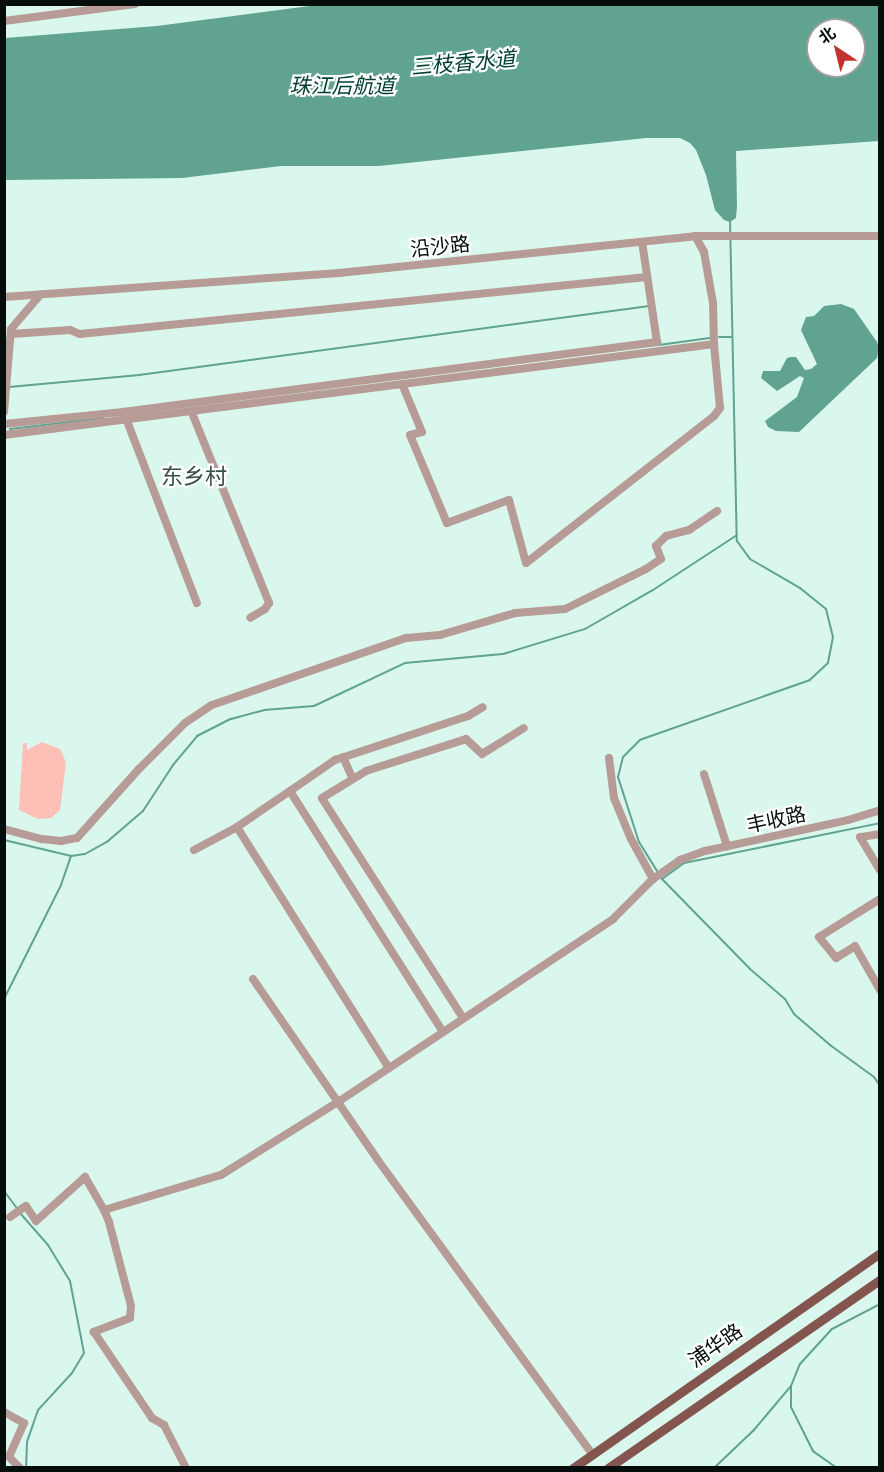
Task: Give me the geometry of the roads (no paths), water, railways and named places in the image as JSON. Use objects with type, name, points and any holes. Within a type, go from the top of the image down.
[{"type":"main road","name":"浦华路","points":[[573,1467],[879,1253]]},
{"type":"main road","name":"浦华路","points":[[608,1467],[879,1280]]},
{"type":"street","points":[[4,21],[135,4]]},
{"type":"street","name":"沿沙路","points":[[4,297],[339,273],[695,236],[764,234],[879,236]]},
{"type":"street","points":[[402,384],[422,432],[410,435],[447,523],[509,500],[526,563],[714,416],[720,408],[712,303],[704,252],[695,236]]},
{"type":"street","points":[[4,424],[123,411],[657,342],[642,242]]},
{"type":"street","points":[[9,330],[70,330],[80,334],[647,277]]},
{"type":"street","points":[[4,412],[9,330],[40,295]]},
{"type":"street","points":[[4,435],[192,413],[714,344]]},
{"type":"street","points":[[192,413],[269,603],[250,618]]},
{"type":"street","points":[[127,421],[197,603]]},
{"type":"street","points":[[4,829],[42,839],[61,841],[77,838],[139,769],[185,723],[212,705],[406,638],[440,635],[515,613],[565,609],[646,569],[661,559],[656,546],[666,536],[690,530],[717,511]]},
{"type":"street","points":[[194,850],[237,827],[343,757],[468,716],[483,707]]},
{"type":"street","points":[[463,1018],[322,798],[366,771],[466,738],[482,754],[524,728]]},
{"type":"street","points":[[343,757],[353,779]]},
{"type":"street","points":[[609,758],[614,798],[631,839],[653,879]]},
{"type":"street","points":[[704,774],[727,846]]},
{"type":"street","points":[[290,791],[443,1032]]},
{"type":"street","name":"丰收路","points":[[104,1210],[220,1174],[338,1102],[612,919],[653,879],[680,860],[727,846],[848,820],[879,810]]},
{"type":"street","points":[[237,827],[389,1068]]},
{"type":"street","points":[[879,834],[860,837],[879,870]]},
{"type":"street","points":[[879,899],[819,937],[836,958],[855,946],[879,990]]},
{"type":"street","points":[[253,979],[384,1168],[592,1454]]},
{"type":"street","points":[[10,1217],[26,1206],[36,1221],[85,1177],[110,1222],[131,1306],[130,1318],[94,1332],[152,1418],[165,1425],[186,1467]]},
{"type":"street","points":[[4,1412],[24,1423],[9,1457],[20,1467]]},
{"type":"water","name":"珠江后航道","points":[[325,4],[879,5],[879,141],[736,151],[736,218],[730,222],[724,220],[715,210],[706,175],[696,150],[690,143],[680,138],[646,138],[379,166],[281,166],[182,178],[5,180],[5,38],[157,26]]},
{"type":"water","points":[[841,304],[854,309],[877,342],[879,349],[877,358],[799,432],[776,431],[768,427],[765,421],[797,397],[804,378],[800,376],[777,391],[761,378],[763,371],[780,371],[787,358],[791,357],[796,357],[805,370],[817,364],[801,330],[806,317],[814,316],[824,306]]},
{"type":"waterway","points":[[730,219],[737,541],[750,559],[800,588],[826,609],[833,637],[828,663],[810,680],[640,740],[623,757],[618,777],[639,842],[662,879],[750,969],[785,999],[794,1014],[830,1045],[874,1077],[880,1086]]},
{"type":"waterway","points":[[9,387],[139,375],[649,306]]},
{"type":"waterway","points":[[719,337],[731,337]]},
{"type":"waterway","points":[[659,345],[710,338]]},
{"type":"waterway","points":[[10,429],[103,418]]},
{"type":"waterway","points":[[4,999],[61,885],[71,856],[85,854],[108,841],[143,811],[173,765],[197,736],[231,719],[264,710],[314,706],[405,663],[503,654],[585,629],[653,590],[737,535]]},
{"type":"waterway","points":[[662,879],[684,863],[880,823]]},
{"type":"waterway","points":[[4,840],[71,856]]},
{"type":"waterway","points":[[4,1191],[17,1208]]},
{"type":"waterway","points":[[20,1213],[48,1245],[70,1281],[84,1353],[72,1373],[38,1410],[27,1442],[26,1468]]},
{"type":"waterway","points":[[837,1468],[813,1451],[791,1407],[791,1386],[800,1364],[832,1329],[880,1304]]},
{"type":"waterway","points":[[714,1468],[753,1431],[791,1386]]},
{"type":"district","name":"东乡村","points":[[194,476]]},
{"type":"water label","name":"三枝香水道","points":[[463,62]]}]
